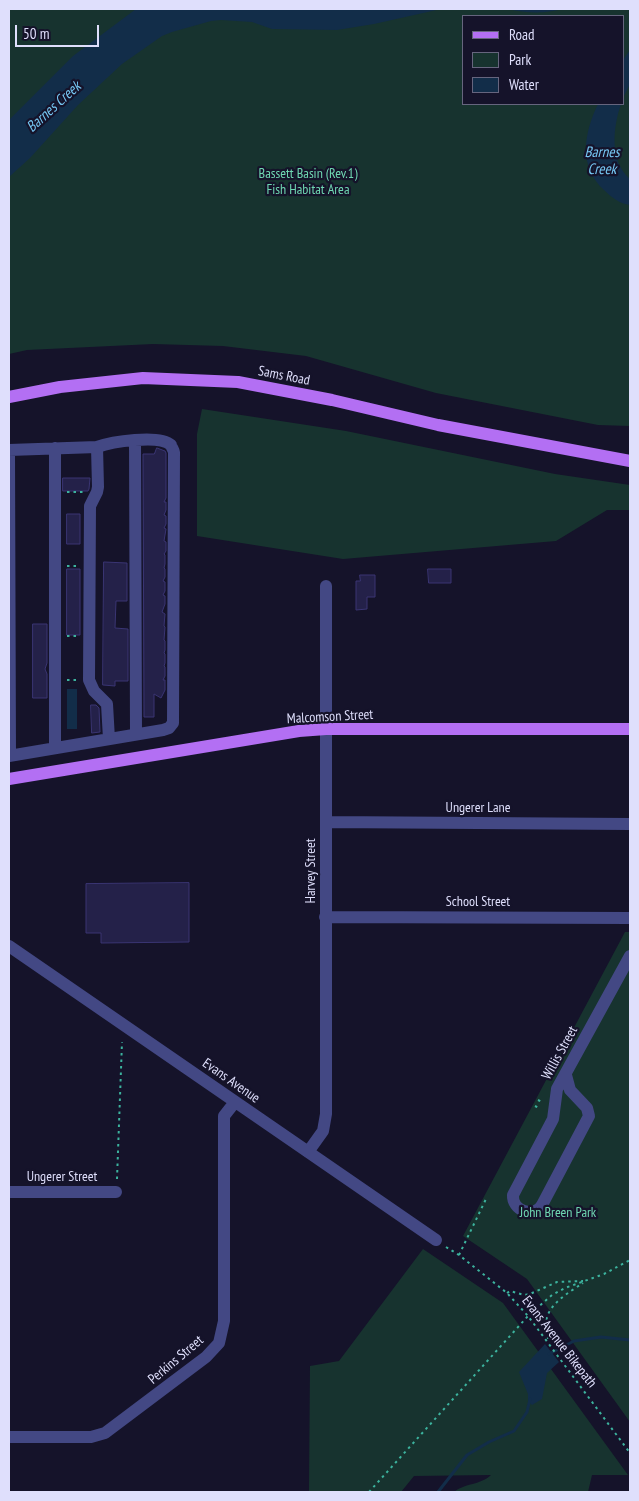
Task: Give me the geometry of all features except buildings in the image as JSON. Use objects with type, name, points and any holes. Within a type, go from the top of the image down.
[{"type":"main road","name":"Sams Road","points":[[9,397],[60,387],[143,378],[238,382],[332,400],[438,425],[630,461]]},
{"type":"main road","name":"Sams Road","points":[[550,447],[630,455]]},
{"type":"main road","name":"Malcomson Street","points":[[9,779],[299,731],[326,729],[629,730]]},
{"type":"street","points":[[135,441],[136,734]]},
{"type":"street","points":[[163,441],[171,445],[174,452],[173,723],[169,728],[163,730],[9,756],[9,450],[97,447],[109,443],[163,441]]},
{"type":"street","points":[[97,447],[97,492],[90,506],[89,680],[94,692],[107,704],[109,739]]},
{"type":"street","points":[[54,748],[55,448]]},
{"type":"street","name":"Harvey Street","points":[[308,1152],[323,1131],[326,1114],[326,586]]},
{"type":"street","name":"Ungerer Lane","points":[[326,822],[630,824]]},
{"type":"street","name":"School Street","points":[[325,917],[630,918]]},
{"type":"street","name":"Evans Avenue","points":[[9,946],[436,1240]]},
{"type":"street","name":"Willis Street","points":[[566,1075],[570,1090],[587,1108],[589,1116],[539,1210],[535,1213],[525,1211],[515,1204],[513,1195],[553,1119],[555,1094],[630,956]]},
{"type":"street","name":"Perkins Street","points":[[9,1437],[91,1437],[105,1434],[206,1357],[219,1343],[224,1321],[224,1116],[235,1102]]},
{"type":"street","name":"Ungerer Street","points":[[9,1192],[116,1192]]},
{"type":"path","points":[[55,493],[97,492]]},
{"type":"path","points":[[55,567],[89,566]]},
{"type":"path","points":[[55,636],[89,636]]},
{"type":"path","points":[[55,680],[89,680]]},
{"type":"path","points":[[116,1192],[122,1042]]},
{"type":"path","points":[[538,1100],[542,1102]]},
{"type":"path","points":[[535,1106],[539,1108]]},
{"type":"path","points":[[459,1255],[486,1198]]},
{"type":"path","name":"Evans Avenue Bikepath","points":[[436,1240],[459,1255],[507,1293],[528,1316],[549,1341],[630,1453]]},
{"type":"path","points":[[369,1492],[528,1316],[552,1295],[565,1288],[604,1274],[630,1260]]},
{"type":"path","points":[[507,1293],[510,1291],[524,1295],[557,1282],[585,1282]]},
{"type":"path","points":[[549,1341],[546,1323],[549,1314],[563,1297],[585,1282]]},
{"type":"green space","name":"Bassett Basin (Rev.1) Fish Habitat Area","points":[[9,9],[630,9],[630,426],[598,425],[436,393],[306,356],[223,346],[153,344],[27,350],[9,354]]},
{"type":"green space","points":[[202,409],[346,431],[555,474],[630,485],[630,510],[607,510],[556,541],[343,559],[197,536],[197,434]]},
{"type":"green space","name":"John Breen Park","points":[[625,932],[630,932],[630,1422],[527,1279],[463,1236]]},
{"type":"green space","points":[[423,1249],[503,1303],[628,1475],[592,1475],[588,1492],[454,1492],[483,1481],[491,1475],[414,1476],[401,1492],[309,1492],[310,1366],[339,1361]]},
{"type":"water","name":"Barnes Creek","points":[[136,9],[441,9],[337,30],[272,29],[252,22],[221,20],[172,32],[162,36],[122,64],[78,105],[30,158],[9,177],[9,120],[73,56]]},
{"type":"water","points":[[508,9],[562,9],[549,12],[535,12]]},
{"type":"water","points":[[630,50],[630,84],[624,96],[624,59]]},
{"type":"water","name":"Barnes Creek","points":[[598,105],[621,105],[616,123],[615,143],[619,163],[623,172],[630,179],[630,205],[619,202],[604,190],[590,171],[586,149],[589,126]]},
{"type":"water","points":[[67,689],[77,689],[77,729],[67,729]]},
{"type":"water","points":[[545,1344],[559,1362],[547,1373],[542,1399],[532,1405],[528,1401],[528,1394],[519,1372]]},
{"type":"waterway","points":[[549,1354],[574,1341],[601,1337],[630,1340]]},
{"type":"waterway","points":[[438,1492],[467,1455],[489,1442],[514,1431],[527,1412],[530,1399]]}]
